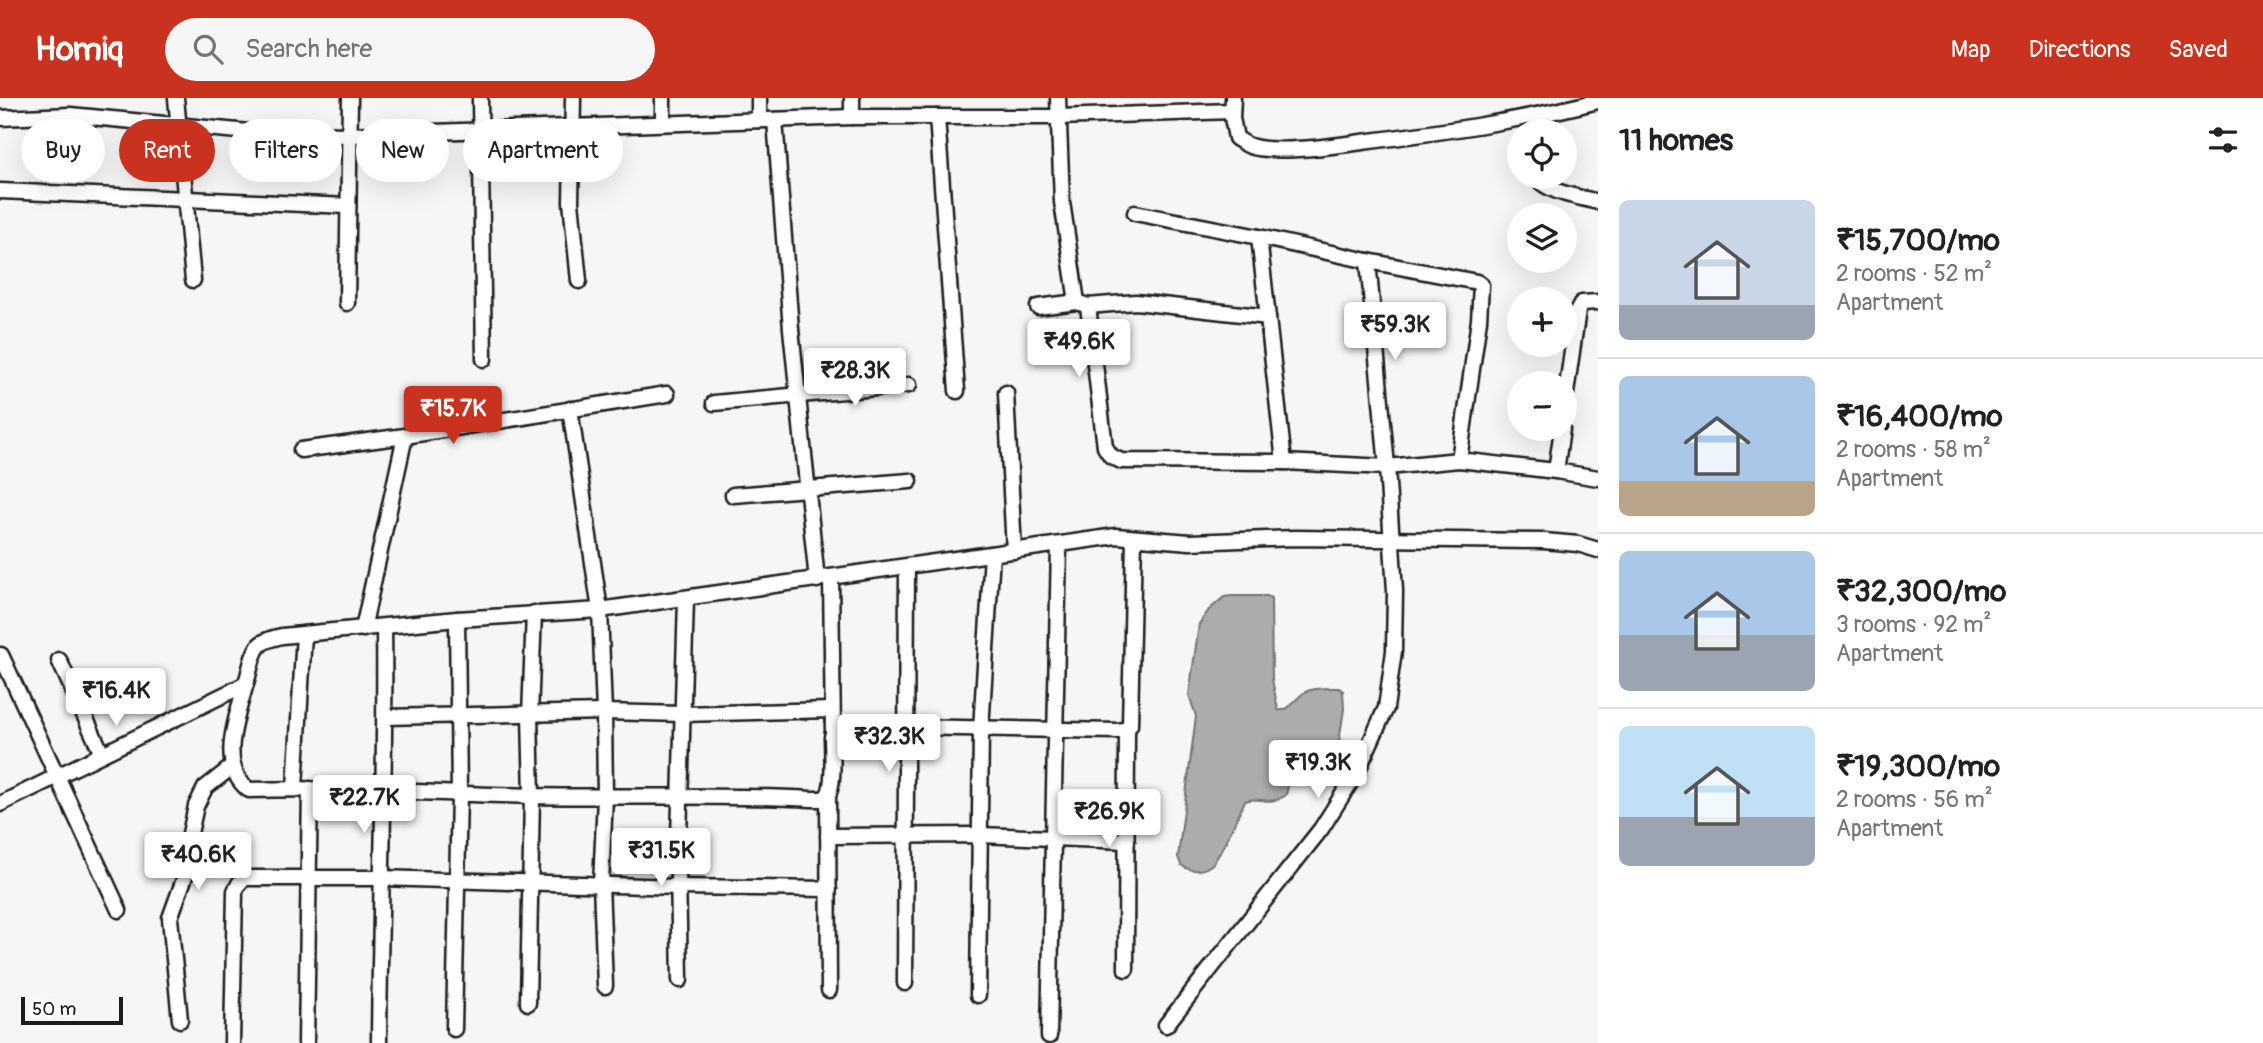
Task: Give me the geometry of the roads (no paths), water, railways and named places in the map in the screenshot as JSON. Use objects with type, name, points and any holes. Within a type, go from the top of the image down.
[{"type":"street","points":[[176,98],[178,119]]},
{"type":"street","points":[[348,303],[350,98]]},
{"type":"street","points":[[480,98],[480,119]]},
{"type":"street","points":[[573,98],[573,119]]},
{"type":"street","points":[[663,98],[663,123]]},
{"type":"street","points":[[759,98],[759,120]]},
{"type":"street","points":[[852,98],[852,117]]},
{"type":"street","points":[[1058,98],[1062,202],[1083,304],[1105,447],[1111,456],[1121,461],[1284,462],[1387,467],[1459,460],[1598,478]]},
{"type":"street","points":[[1545,119],[1598,101]]},
{"type":"street","points":[[623,124],[852,117],[1058,117],[1233,104],[1236,138],[1251,146],[1273,148],[1318,148],[1507,126]]},
{"type":"street","points":[[0,118],[70,115],[119,120]]},
{"type":"street","points":[[937,117],[957,391]]},
{"type":"street","points":[[775,120],[807,488],[824,579],[833,733],[831,787],[828,795],[829,990]]},
{"type":"street","points":[[215,129],[259,133],[348,135],[463,131]]},
{"type":"street","points":[[183,182],[193,279]]},
{"type":"street","points":[[481,182],[484,359]]},
{"type":"street","points":[[572,182],[579,281]]},
{"type":"street","points":[[1552,189],[1598,202]]},
{"type":"street","points":[[0,191],[348,206]]},
{"type":"street","points":[[1135,213],[1477,282],[1481,285],[1479,320],[1459,460]]},
{"type":"street","points":[[1259,237],[1284,462]]},
{"type":"street","points":[[1166,1025],[1321,829],[1357,772],[1386,708],[1394,651],[1395,591],[1387,467],[1368,261]]},
{"type":"street","points":[[1038,307],[1136,302],[1268,317]]},
{"type":"street","points":[[1569,371],[1578,310],[1582,303],[1598,302]]},
{"type":"street","points":[[715,403],[909,385]]},
{"type":"street","points":[[1006,393],[1014,551]]},
{"type":"street","points":[[301,450],[667,394]]},
{"type":"street","points":[[570,409],[600,610],[604,712],[605,797],[601,884],[605,986]]},
{"type":"street","points":[[363,629],[405,436]]},
{"type":"street","points":[[1556,471],[1560,441]]},
{"type":"street","points":[[733,495],[911,481]]},
{"type":"street","points":[[828,795],[811,799],[532,796],[295,788],[249,790],[233,766],[235,716],[258,647],[282,636],[457,619],[600,610],[1116,536],[1190,542],[1295,538],[1544,541],[1578,544],[1598,550]]},
{"type":"street","points":[[1126,969],[1127,729],[1130,725],[1134,538]]},
{"type":"street","points":[[1049,1036],[1054,839],[1053,731],[1059,545]]},
{"type":"street","points":[[978,995],[981,729],[992,554]]},
{"type":"street","points":[[905,983],[907,566]]},
{"type":"street","points":[[680,980],[679,887],[686,599]]},
{"type":"street","points":[[528,1003],[532,796],[530,715],[534,613]]},
{"type":"street","points":[[454,1029],[459,794],[457,619]]},
{"type":"street","points":[[379,1043],[380,878],[386,717],[384,627]]},
{"type":"street","points":[[295,788],[304,634]]},
{"type":"street","points":[[1,655],[119,910]]},
{"type":"street","points":[[59,660],[102,754]]},
{"type":"street","points":[[0,804],[246,684]]},
{"type":"street","points":[[386,717],[832,710]]},
{"type":"street","points":[[833,733],[843,729],[907,727],[1053,731],[1127,729]]},
{"type":"street","points":[[180,1020],[170,918],[188,868],[189,838],[195,806],[205,788],[233,766]]},
{"type":"street","points":[[306,1043],[310,789]]},
{"type":"street","points":[[828,836],[980,835],[1127,841]]},
{"type":"street","points":[[232,1043],[235,891],[245,878],[380,878],[829,889]]}]
